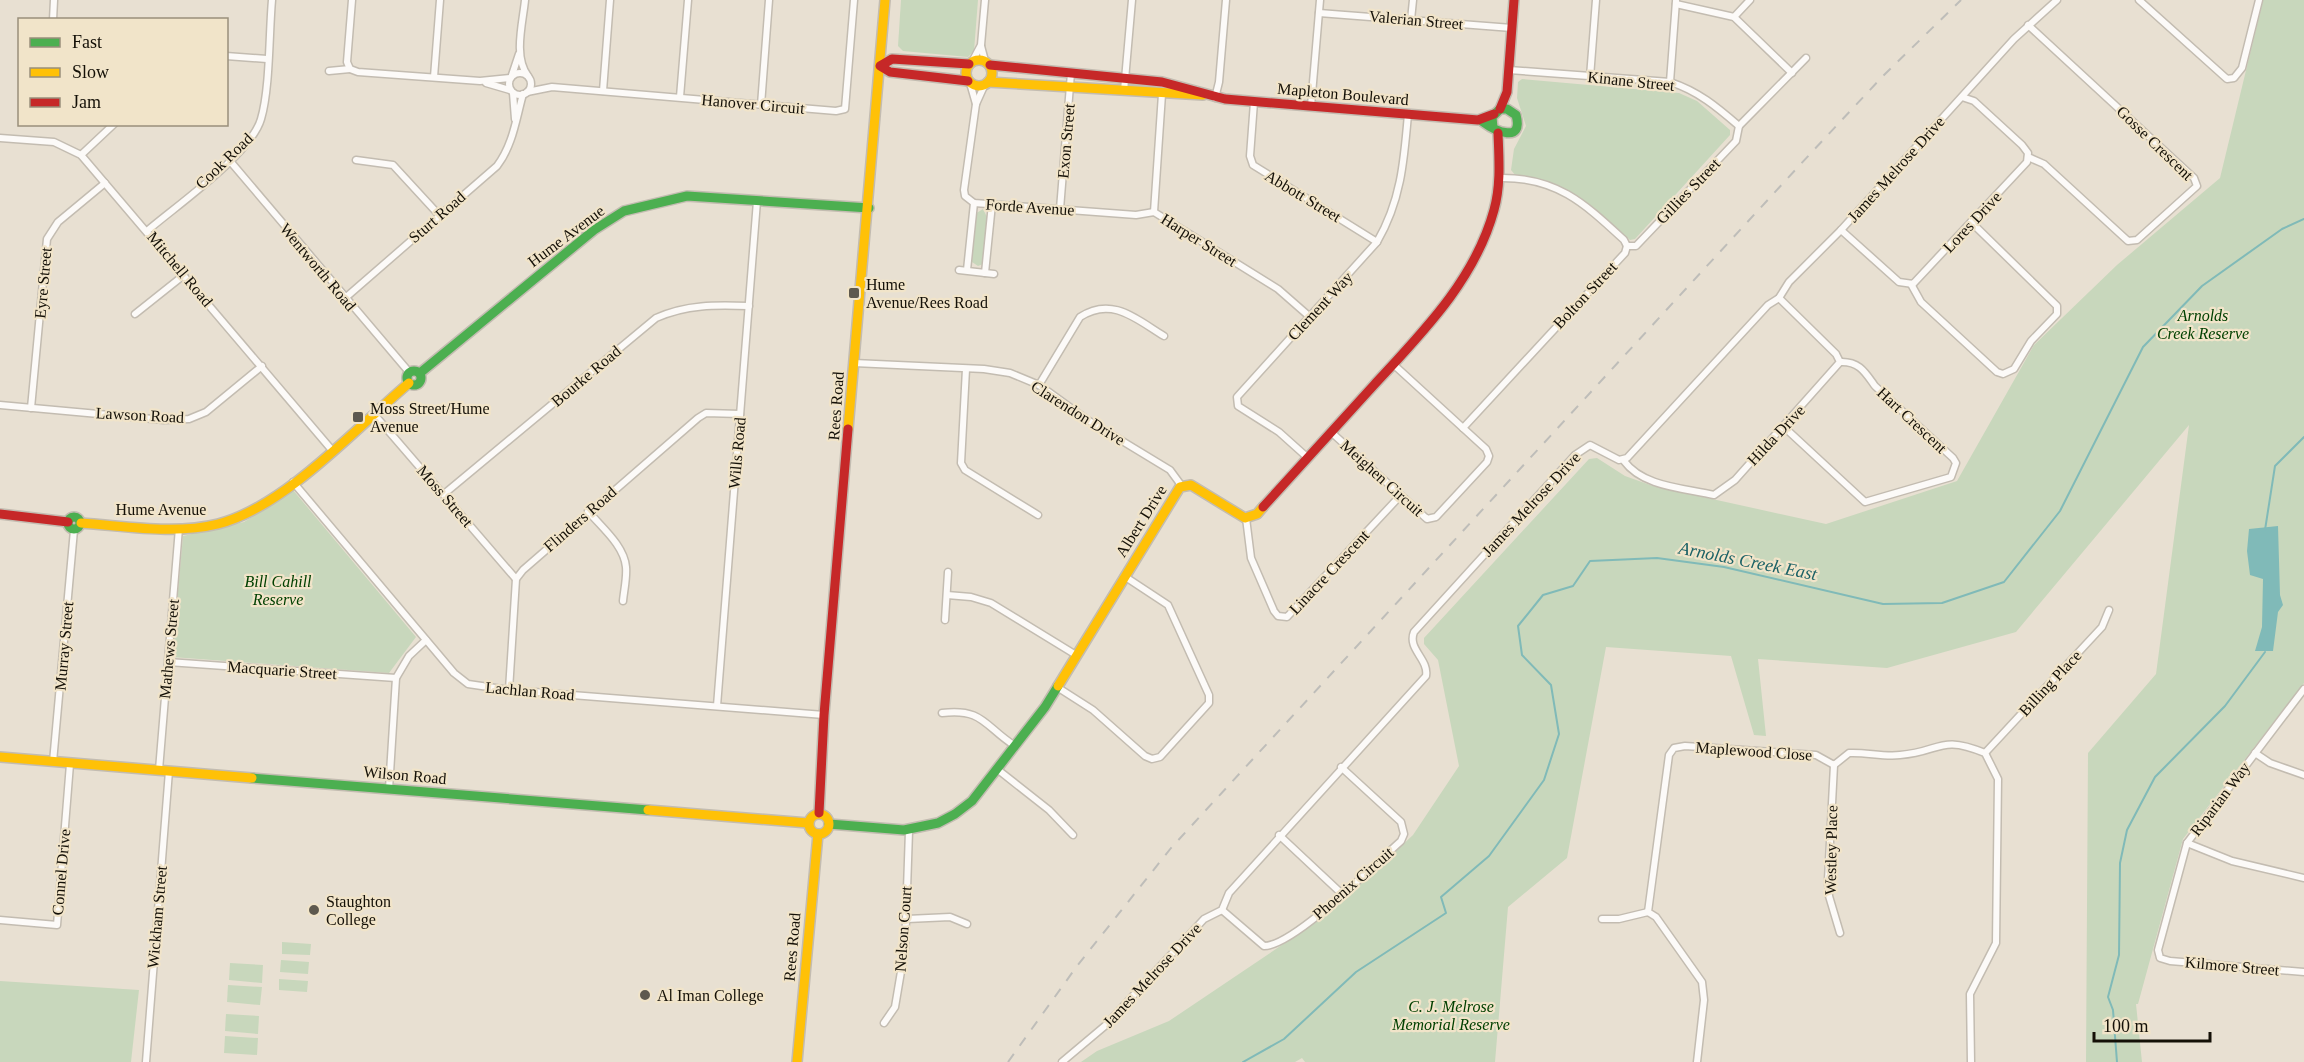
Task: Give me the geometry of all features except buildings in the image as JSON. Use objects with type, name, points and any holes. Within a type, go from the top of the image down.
[{"type":"street","points":[[53,18],[54,0]]},
{"type":"street","name":"Cook Road","points":[[147,231],[249,143],[261,120],[272,0]]},
{"type":"street","points":[[350,69],[347,62],[352,0]]},
{"type":"street","points":[[434,77],[440,0]]},
{"type":"street","points":[[525,0],[520,51],[522,66],[531,84],[525,93]]},
{"type":"street","points":[[603,91],[610,0]]},
{"type":"street","points":[[680,97],[688,0]]},
{"type":"street","points":[[760,105],[769,0]]},
{"type":"street","name":"Hanover Circuit","points":[[552,87],[836,111],[845,109],[854,0]]},
{"type":"street","name":"Rees Road","points":[[819,813],[824,715],[828,692],[885,0]]},
{"type":"street","points":[[969,82],[965,72],[981,45],[985,0]]},
{"type":"street","points":[[1124,91],[1132,0]]},
{"type":"street","points":[[1215,98],[1219,82],[1226,0]]},
{"type":"street","points":[[1311,106],[1320,0]]},
{"type":"street","points":[[1411,20],[1413,0]]},
{"type":"street","points":[[1502,150],[1518,122],[1512,111],[1507,92],[1514,0]]},
{"type":"street","points":[[1590,77],[1596,0]]},
{"type":"street","points":[[1734,17],[1750,0]]},
{"type":"street","name":"James Melrose Drive","points":[[1062,1062],[1106,1025],[1204,919],[1222,910],[1228,893],[1426,676],[1425,664],[1413,646],[1414,632],[1575,455],[1590,445],[1624,461],[1768,306],[1779,298],[1789,282],[1841,230],[2028,25],[2057,0]]},
{"type":"street","points":[[2139,0],[2227,79],[2234,78],[2242,68],[2259,0]]},
{"type":"street","points":[[1670,82],[1676,2],[1734,17],[1792,73]]},
{"type":"street","name":"Valerian Street","points":[[1319,13],[1512,28]]},
{"type":"street","name":"Gosse Crescent","points":[[2028,25],[2194,178],[2196,186],[2137,240],[2128,241],[2044,164],[2028,157]]},
{"type":"street","points":[[981,45],[988,63],[992,74],[987,83],[977,86],[969,82],[890,72],[880,66],[892,59],[988,63]]},
{"type":"street","points":[[512,92],[508,85],[520,51]]},
{"type":"street","points":[[228,56],[267,59]]},
{"type":"street","points":[[1739,126],[1806,58]]},
{"type":"street","name":"Mapleton Boulevard","points":[[988,63],[1177,84],[1215,98],[1481,121],[1496,130]]},
{"type":"street","points":[[329,71],[350,69],[480,81],[511,77],[520,73],[552,87]]},
{"type":"street","name":"Kinane Street","points":[[1509,70],[1670,82],[1686,87],[1708,99],[1739,126]]},
{"type":"street","name":"Exon Street","points":[[1060,209],[1071,73]]},
{"type":"street","points":[[480,81],[512,92],[525,93],[552,87]]},
{"type":"street","name":"Forde Avenue","points":[[969,82],[976,104]]},
{"type":"street","name":"Mapleton Boulevard","points":[[987,83],[1205,95]]},
{"type":"street","name":"Forde Avenue","points":[[987,83],[976,104],[964,190],[965,196],[974,203],[1136,215],[1154,212]]},
{"type":"street","name":"Sturt Road","points":[[512,92],[515,126]]},
{"type":"street","points":[[1246,518],[1257,513],[1448,304],[1475,263],[1492,218],[1500,178],[1502,150],[1496,130],[1497,111],[1507,92]]},
{"type":"street","name":"Sturt Road","points":[[344,299],[497,166],[506,154],[525,93]]},
{"type":"street","name":"Harper Street","points":[[1162,94],[1154,212],[1278,290],[1310,317]]},
{"type":"street","points":[[1962,97],[1969,98],[1982,108],[2022,145],[2028,157]]},
{"type":"street","name":"Abbott Street","points":[[1254,102],[1250,156],[1253,165],[1377,242]]},
{"type":"street","points":[[1497,111],[1512,111]]},
{"type":"street","name":"Mapleton Boulevard","points":[[1481,121],[1497,111]]},
{"type":"street","name":"Clement Way","points":[[1308,458],[1279,432],[1238,406],[1236,400],[1238,394],[1377,242],[1388,223],[1400,190],[1408,114]]},
{"type":"street","points":[[81,155],[112,126]]},
{"type":"street","name":"Gillies Street","points":[[1627,246],[1636,246],[1736,141],[1739,126]]},
{"type":"street","points":[[1496,130],[1511,133]]},
{"type":"street","name":"Mitchell Road","points":[[0,138],[54,142],[81,155],[331,450]]},
{"type":"street","name":"Lores Drive","points":[[1911,284],[1922,276],[2027,162],[2028,157]]},
{"type":"street","points":[[356,160],[393,165],[438,215]]},
{"type":"street","name":"Wentworth Road","points":[[230,161],[344,299],[409,372]]},
{"type":"street","name":"Bolton Street","points":[[1463,428],[1624,253],[1627,246],[1624,240],[1592,211],[1569,194],[1539,183],[1500,178]]},
{"type":"street","name":"Eyre Street","points":[[31,408],[47,239],[58,222],[105,183]]},
{"type":"street","name":"Hume Avenue","points":[[0,514],[74,525],[179,528],[218,524],[242,517],[263,505],[293,482],[409,382],[413,385],[419,384],[420,374],[594,230],[624,212],[687,196],[715,196],[869,208]]},
{"type":"street","name":"Wills Road","points":[[717,706],[757,201]]},
{"type":"street","points":[[967,270],[974,203]]},
{"type":"street","points":[[985,273],[992,204]]},
{"type":"street","points":[[1841,230],[1899,282],[1911,284],[1921,302],[1997,372],[2003,374],[2014,369],[2031,341],[2057,314],[2057,306],[1971,222]]},
{"type":"street","points":[[959,270],[994,274]]},
{"type":"street","points":[[135,314],[184,275]]},
{"type":"street","points":[[1779,298],[1836,354],[1840,362]]},
{"type":"street","name":"Bourke Road","points":[[444,494],[656,318],[700,305],[749,306]]},
{"type":"street","points":[[1039,385],[1080,317],[1099,307],[1118,308],[1164,336]]},
{"type":"street","name":"Hart Crescent","points":[[1784,428],[1866,502],[1951,477],[1956,463],[1953,458],[1875,386],[1862,368],[1847,362],[1840,362]]},
{"type":"street","name":"Hilda Drive","points":[[1624,461],[1635,474],[1647,479],[1714,495],[1735,480],[1784,428],[1840,362]]},
{"type":"street","name":"Clarendon Drive","points":[[854,363],[997,370],[1039,385],[1086,419],[1170,470],[1181,485]]},
{"type":"street","name":"Meighen Circuit","points":[[1331,432],[1424,517],[1431,519],[1487,462],[1489,456],[1486,449],[1393,364]]},
{"type":"street","name":"Lawson Road","points":[[0,405],[164,420],[189,419],[206,412],[262,366]]},
{"type":"street","points":[[966,369],[961,463],[965,470],[1038,515]]},
{"type":"street","points":[[409,382],[409,372],[420,374]]},
{"type":"street","name":"Moss Street","points":[[372,413],[516,579]]},
{"type":"street","name":"Flinders Road","points":[[516,579],[588,511],[698,418],[706,413],[740,414]]},
{"type":"street","name":"Lachlan Road","points":[[293,482],[454,674],[468,684],[509,690],[824,715]]},
{"type":"street","name":"Albert Drive","points":[[829,824],[909,831],[926,829],[958,814],[972,801],[1016,746],[1057,687],[1181,485],[1191,485],[1246,518]]},
{"type":"street","name":"Linacre Crescent","points":[[1246,518],[1251,558],[1274,611],[1278,616],[1287,617],[1400,496]]},
{"type":"street","points":[[588,511],[619,547],[623,556],[626,566],[623,601]]},
{"type":"street","name":"Murray Street","points":[[53,762],[74,525]]},
{"type":"street","name":"Mathews Street","points":[[164,771],[168,662],[179,528]]},
{"type":"street","points":[[945,620],[948,572]]},
{"type":"street","points":[[1057,687],[1093,710],[1152,759],[1160,757],[1209,703],[1209,695],[1174,614],[1160,598],[1124,576]]},
{"type":"street","points":[[509,690],[516,579]]},
{"type":"street","points":[[947,595],[971,597],[991,603],[1076,655]]},
{"type":"street","name":"Billing Place","points":[[1985,753],[2102,627],[2109,610]]},
{"type":"street","points":[[389,789],[396,678],[409,656],[426,640]]},
{"type":"street","name":"Macquarie Street","points":[[168,662],[396,678]]},
{"type":"street","name":"Riparian Way","points":[[2160,958],[2159,944],[2187,843],[2304,689]]},
{"type":"street","points":[[942,713],[963,711],[974,714],[1016,746]]},
{"type":"street","name":"Maplewood Close","points":[[1648,912],[1669,755],[1674,748],[1685,746],[1816,755],[1834,765],[1849,753],[1907,755],[1937,745],[1956,743],[1985,753]]},
{"type":"street","points":[[1971,1062],[1970,994],[1996,943],[1998,779],[1985,753]]},
{"type":"street","points":[[2255,753],[2270,763],[2304,775]]},
{"type":"street","name":"Wilson Road","points":[[0,758],[808,823]]},
{"type":"street","name":"Connel Drive","points":[[0,920],[57,924],[70,764]]},
{"type":"street","name":"Westley Place","points":[[1834,765],[1828,880],[1829,896],[1840,933]]},
{"type":"street","name":"Phoenix Circuit","points":[[1222,910],[1264,945],[1269,946],[1310,921],[1401,841],[1404,834],[1401,822],[1341,767]]},
{"type":"street","points":[[997,769],[1049,810],[1073,835]]},
{"type":"street","name":"Wickham Street","points":[[146,1062],[164,771]]},
{"type":"street","points":[[819,813],[827,818],[829,824],[824,832],[818,834],[809,829],[808,823],[813,815],[819,813]]},
{"type":"street","name":"Nelson Court","points":[[884,1023],[895,1007],[907,919],[909,831]]},
{"type":"street","name":"Rees Road","points":[[797,1062],[818,834]]},
{"type":"street","points":[[1280,835],[1342,894]]},
{"type":"street","points":[[2187,843],[2242,864],[2304,878]]},
{"type":"street","points":[[1602,919],[1619,919],[1648,912],[1656,917],[1702,982],[1704,1000],[1697,1062]]},
{"type":"street","points":[[907,919],[950,917],[967,924]]},
{"type":"street","name":"Kilmore Street","points":[[2160,958],[2304,972]]},
{"type":"green space","points":[[901,0],[978,0],[974,51],[968,57],[903,51],[898,46]]},
{"type":"green space","name":"Arnolds Creek Reserve","points":[[2263,0],[2304,0],[2304,683],[2183,839],[2138,1004],[2136,1004],[2142,1062],[2086,1062],[2088,753],[2156,674],[2189,425],[2016,632],[1887,668],[1758,659],[1766,736],[1754,735],[1731,656],[1606,647],[1567,858],[1508,907],[1495,1062],[1305,1062],[1302,1058],[1295,1062],[1081,1062],[1097,1051],[1169,1021],[1331,912],[1413,835],[1459,766],[1438,660],[1424,644],[1424,638],[1589,459],[1597,458],[1625,476],[1653,486],[1826,524],[1957,481],[2034,345],[2117,265],[2220,178]]},
{"type":"green space","points":[[1522,79],[1679,93],[1697,101],[1730,130],[1730,135],[1635,239],[1630,240],[1579,197],[1551,183],[1516,176],[1511,170],[1514,149],[1526,126],[1517,98],[1518,82]]},
{"type":"green space","points":[[983,209],[987,217],[984,260],[983,264],[978,266],[972,262],[975,214]]},
{"type":"green space","name":"Bill Cahill Reserve","points":[[293,490],[416,637],[389,673],[172,657],[183,536],[244,522]]},
{"type":"green space","points":[[282,942],[311,944],[310,955],[282,954]]},
{"type":"green space","points":[[281,960],[309,962],[308,974],[280,972]]},
{"type":"green space","points":[[230,963],[263,965],[262,983],[229,980]]},
{"type":"green space","points":[[279,979],[308,981],[307,992],[279,990]]},
{"type":"green space","points":[[0,981],[139,990],[131,1062],[0,1062]]},
{"type":"green space","points":[[228,985],[262,987],[260,1005],[227,1002]]},
{"type":"green space","points":[[226,1014],[259,1016],[258,1034],[225,1031]]},
{"type":"green space","points":[[225,1036],[258,1038],[257,1055],[224,1053]]},
{"type":"water","points":[[2278,526],[2280,595],[2283,605],[2278,612],[2273,651],[2255,651],[2262,627],[2263,579],[2250,575],[2247,551],[2249,529]]},
{"type":"waterway","name":"Arnolds Creek East","points":[[1243,1062],[1284,1039],[1356,972],[1446,913],[1441,897],[1489,856],[1544,780],[1559,734],[1551,685],[1522,655],[1518,626],[1543,595],[1573,586],[1590,561],[1657,558],[1724,567],[1883,604],[1942,603],[2004,582],[2060,511],[2143,347],[2202,286],[2282,229],[2304,219]]},
{"type":"waterway","points":[[2265,530],[2275,466],[2304,437]]},
{"type":"waterway","points":[[2117,1062],[2113,1010],[2108,997],[2119,955],[2120,863],[2127,830],[2155,777],[2225,706],[2265,652]]},
{"type":"railway","points":[[1008,1062],[1077,966],[1171,848],[1810,154],[1883,76],[1961,0]]},
{"type":"traffic: fast","points":[[1483,122],[1494,129],[1507,133],[1512,132],[1516,130],[1516,115],[1507,109],[1500,109],[1492,117],[1493,128]]},
{"type":"traffic: fast","points":[[420,373],[594,230],[624,211],[687,196],[869,208]]},
{"type":"traffic: fast","points":[[411,371],[417,371],[421,378],[417,385],[411,385],[407,381],[407,375],[411,371]]},
{"type":"traffic: fast","points":[[76,517],[79,518],[80,523],[79,528],[72,529],[69,528],[68,521],[69,518],[76,517]]},
{"type":"traffic: fast","points":[[829,824],[904,830],[938,823],[955,814],[972,801],[1045,707],[1058,686]]},
{"type":"traffic: fast","points":[[252,778],[648,810]]},
{"type":"traffic: slow","points":[[848,429],[885,0]]},
{"type":"traffic: slow","points":[[979,60],[988,64],[992,73],[988,82],[979,86],[970,82],[966,73],[970,64],[979,60]]},
{"type":"traffic: slow","points":[[988,82],[1203,95]]},
{"type":"traffic: slow","points":[[81,523],[150,529],[184,529],[218,524],[243,515],[294,484],[409,383]]},
{"type":"traffic: slow","points":[[1058,686],[1180,487],[1191,485],[1245,518],[1257,514],[1263,507]]},
{"type":"traffic: slow","points":[[0,757],[252,778]]},
{"type":"traffic: slow","points":[[648,810],[808,823]]},
{"type":"traffic: slow","points":[[815,814],[823,814],[829,820],[829,824],[829,828],[823,834],[815,834],[809,828],[809,820],[815,814]]},
{"type":"traffic: slow","points":[[797,1062],[818,834]]},
{"type":"traffic: jam","points":[[1500,109],[1507,92],[1514,0]]},
{"type":"traffic: jam","points":[[968,81],[890,72],[880,66],[892,59],[969,64]]},
{"type":"traffic: jam","points":[[990,65],[1162,82],[1225,99],[1478,120],[1494,114]]},
{"type":"traffic: jam","points":[[1263,507],[1428,325],[1474,260],[1496,201],[1499,182],[1498,133]]},
{"type":"traffic: jam","points":[[819,813],[824,715],[848,429]]},
{"type":"traffic: jam","points":[[0,514],[68,522]]},
{"type":"place","name":"Hume Avenue/Rees Road","points":[[854,293]]},
{"type":"place","name":"Moss Street/Hume Avenue","points":[[358,417]]},
{"type":"place","name":"Staughton College","points":[[314,910]]},
{"type":"place","name":"Al Iman College","points":[[645,995]]},
{"type":"park label","name":"C. J. Melrose Memorial Reserve","points":[[1451,1015]]}]
